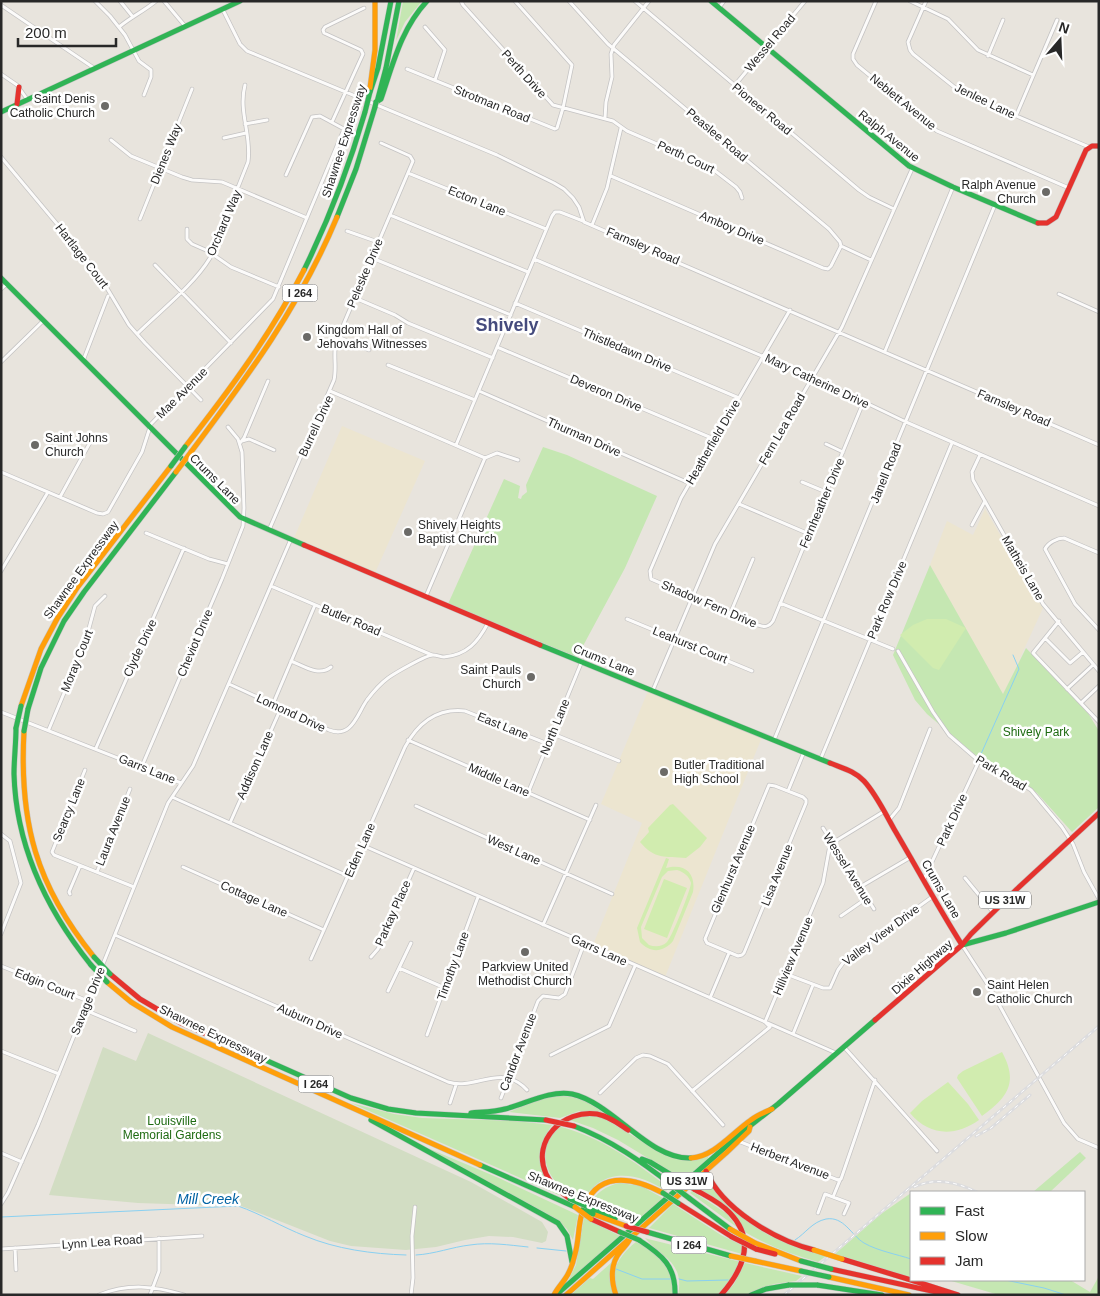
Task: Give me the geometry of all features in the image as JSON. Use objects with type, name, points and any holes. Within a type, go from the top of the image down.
[{"type":"main road","points":[[1,112],[240,1]]},
{"type":"main road","points":[[370,92],[369,84],[375,50],[375,1]]},
{"type":"main road","name":"Shawnee Expressway","points":[[391,1],[378,68],[355,148],[337,198],[297,284],[252,358],[78,588],[57,619],[38,656],[21,706],[16,728],[14,768],[16,800],[23,841],[29,860],[53,914],[90,965],[131,1002],[172,1027],[362,1113],[569,1201],[575,1207],[626,1226],[731,1256],[910,1295]]},
{"type":"main road","name":"Shawnee Expressway","points":[[399,1],[386,68],[365,143],[348,192],[307,281],[257,364],[64,621],[41,668],[28,709],[24,731],[22,771],[26,816],[35,854],[48,887],[72,929],[110,974],[140,999],[182,1023],[336,1092],[388,1109],[416,1113],[546,1120],[574,1126],[609,1140],[638,1158],[755,1246],[831,1269],[950,1295]]},
{"type":"main road","points":[[376,102],[381,99],[404,30],[416,12],[427,1]]},
{"type":"main road","name":"Ralph Avenue","points":[[712,1],[912,168],[953,188],[1039,223],[1052,221],[1057,215],[1089,147]]},
{"type":"main road","points":[[17,104],[19,87]]},
{"type":"main road","points":[[1089,147],[1099,146]]},
{"type":"main road","name":"Crums Lane","points":[[1,278],[234,513],[244,519],[488,623],[821,758],[858,776],[870,788],[911,857],[932,897],[962,945]]},
{"type":"main road","name":"Dixie Highway","points":[[566,1295],[630,1240],[749,1131],[750,1128],[962,945],[993,912],[1099,813]]},
{"type":"main road","points":[[962,945],[1006,933],[1099,901]]},
{"type":"main road","points":[[448,1114],[494,1111],[546,1095],[570,1094],[592,1102],[644,1138],[675,1157],[683,1159],[695,1158],[712,1149],[752,1119],[772,1109]]},
{"type":"main road","points":[[362,1113],[374,1122],[558,1223],[565,1229],[570,1241],[572,1262]]},
{"type":"main road","points":[[644,1138],[598,1114],[577,1113],[561,1120],[551,1129],[542,1157],[549,1179],[569,1201],[620,1232],[639,1240],[657,1252],[667,1262],[674,1273],[677,1284],[675,1295]]},
{"type":"main road","name":"Dixie Highway","points":[[555,1295],[746,1129],[750,1128]]},
{"type":"main road","points":[[638,1158],[650,1162],[694,1189],[727,1211],[735,1219],[741,1230],[745,1247],[742,1266],[733,1281],[720,1295]]},
{"type":"main road","points":[[706,1171],[708,1179],[712,1184],[737,1209],[779,1238],[910,1280]]},
{"type":"main road","points":[[555,1295],[566,1278],[572,1262],[582,1212],[588,1198],[596,1189],[612,1180],[629,1179],[646,1184],[732,1237],[755,1246]]},
{"type":"main road","points":[[616,1295],[612,1280],[612,1268],[616,1258],[630,1240]]},
{"type":"main road","points":[[914,1281],[958,1295]]},
{"type":"main road","points":[[751,1295],[789,1285],[817,1285],[882,1295]]},
{"type":"street","points":[[95,1],[130,41],[139,62],[148,67],[152,72],[144,95]]},
{"type":"street","points":[[120,1],[133,17]]},
{"type":"street","points":[[164,1],[186,27]]},
{"type":"street","name":"Perth Drive","points":[[461,1],[463,6],[555,106],[605,118]]},
{"type":"street","points":[[515,1],[572,65],[563,108]]},
{"type":"street","name":"Peaslee Road","points":[[569,1],[613,48],[829,229],[841,246],[872,260]]},
{"type":"street","name":"Pioneer Road","points":[[635,1],[866,195],[894,209]]},
{"type":"street","points":[[605,118],[606,102],[612,77],[611,54],[613,48],[617,40],[649,1]]},
{"type":"street","points":[[719,8],[724,1]]},
{"type":"street","name":"Wessel Road","points":[[734,85],[805,1]]},
{"type":"street","name":"Neblett Avenue","points":[[876,1],[853,54],[857,65],[936,131],[1070,188]]},
{"type":"street","points":[[910,1],[948,19],[972,45],[988,56],[1033,75]]},
{"type":"street","name":"Jenlee Lane","points":[[926,1],[908,42],[911,51],[957,90],[1089,147]]},
{"type":"street","points":[[119,27],[146,10],[153,2]]},
{"type":"street","points":[[1,5],[94,69]]},
{"type":"street","points":[[286,175],[310,120],[314,116],[318,116],[332,122],[359,64],[362,52],[324,33],[323,30],[325,27],[364,8]]},
{"type":"street","points":[[223,10],[240,44],[246,51],[497,155],[554,183],[573,198],[579,207],[584,222]]},
{"type":"street","points":[[988,56],[1004,20]]},
{"type":"street","points":[[1016,116],[1057,20]]},
{"type":"street","points":[[425,27],[445,50],[445,55],[435,80]]},
{"type":"street","name":"Strotman Road","points":[[407,69],[555,129],[559,126],[563,108]]},
{"type":"street","points":[[1,74],[19,87],[28,99]]},
{"type":"street","name":"Orchard Way","points":[[137,334],[181,292],[201,270],[211,254],[248,162],[249,148],[242,105],[245,85]]},
{"type":"street","name":"Dienes Way","points":[[140,219],[192,89]]},
{"type":"street","name":"Perth Court","points":[[605,118],[614,120],[621,128],[717,171],[739,190],[742,198]]},
{"type":"street","points":[[244,124],[267,120]]},
{"type":"street","name":"Mae Avenue","points":[[60,497],[97,513],[105,514],[142,452],[149,427],[271,303],[344,131],[343,128],[332,122]]},
{"type":"street","points":[[592,225],[607,188],[621,128]]},
{"type":"street","points":[[224,138],[246,134]]},
{"type":"street","points":[[112,140],[130,156],[160,169],[186,179],[222,182],[308,218]]},
{"type":"street","name":"Peleske Drive","points":[[330,391],[336,374],[334,351],[338,337],[412,159],[410,156],[381,143]]},
{"type":"street","name":"Hartlage Court","points":[[1,157],[93,267],[106,285],[129,325],[201,400]]},
{"type":"street","name":"Fern Lea Road","points":[[653,690],[716,544],[839,331],[912,168]]},
{"type":"street","name":"Ecton Lane","points":[[408,172],[546,229]]},
{"type":"street","name":"Amboy Drive","points":[[610,176],[823,268],[828,269],[831,266],[841,246]]},
{"type":"street","points":[[885,351],[953,188]]},
{"type":"street","name":"Janell Road","points":[[774,740],[995,205]]},
{"type":"street","points":[[456,445],[552,216],[557,212],[584,222]]},
{"type":"street","points":[[390,215],[528,272]]},
{"type":"street","name":"Farnsley Road","points":[[584,222],[1099,444]]},
{"type":"street","points":[[187,229],[188,241],[231,267],[278,287]]},
{"type":"street","points":[[347,231],[378,242]]},
{"type":"street","points":[[372,258],[510,315]]},
{"type":"street","name":"Mary Catherine Drive","points":[[534,259],[763,356],[863,403],[1099,506]]},
{"type":"street","points":[[155,265],[231,343]]},
{"type":"street","points":[[1,289],[7,284]]},
{"type":"street","points":[[1059,294],[1099,312]]},
{"type":"street","points":[[83,361],[108,296]]},
{"type":"street","points":[[355,298],[395,315],[408,324],[492,358]]},
{"type":"street","name":"Thistledawn Drive","points":[[516,303],[739,398]]},
{"type":"street","name":"Heatherfield Drive","points":[[650,578],[650,570],[689,483],[790,310]]},
{"type":"street","points":[[1,362],[43,321]]},
{"type":"street","points":[[338,337],[369,350]]},
{"type":"street","name":"Deveron Drive","points":[[497,347],[714,440]]},
{"type":"street","points":[[388,365],[475,400]]},
{"type":"street","points":[[240,443],[244,438],[268,381]]},
{"type":"street","name":"Burrell Drive","points":[[269,530],[330,391],[485,458]]},
{"type":"street","name":"Thurman Drive","points":[[478,391],[689,483]]},
{"type":"street","name":"Fernheather Drive","points":[[769,626],[863,403]]},
{"type":"street","points":[[228,426],[240,443],[244,465],[244,519]]},
{"type":"street","points":[[240,443],[246,438],[274,450]]},
{"type":"street","points":[[1,472],[60,497],[92,439]]},
{"type":"street","name":"Park Row Drive","points":[[821,758],[952,442]]},
{"type":"street","points":[[826,444],[843,452]]},
{"type":"street","points":[[426,596],[485,458],[497,453],[518,460]]},
{"type":"street","name":"Matheis Lane","points":[[980,455],[972,474],[985,500],[1041,600],[1099,671]]},
{"type":"street","points":[[802,482],[826,492]]},
{"type":"street","points":[[1,571],[48,492]]},
{"type":"street","points":[[972,525],[985,500]]},
{"type":"street","points":[[739,504],[809,534]]},
{"type":"street","points":[[234,513],[244,508]]},
{"type":"street","name":"Cheviot Drive","points":[[142,766],[228,564],[244,519]]},
{"type":"street","points":[[146,533],[209,559],[228,564]]},
{"type":"street","points":[[1099,553],[1063,538],[1048,545],[1045,549],[1075,604],[1099,630]]},
{"type":"street","points":[[181,782],[193,766],[291,539]]},
{"type":"street","name":"Clyde Drive","points":[[96,748],[184,548]]},
{"type":"street","points":[[730,614],[753,559]]},
{"type":"street","name":"Shadow Fern Drive","points":[[650,578],[656,583],[730,614],[763,627],[769,626]]},
{"type":"street","name":"Butler Road","points":[[270,586],[432,655]]},
{"type":"street","name":"Moray Court","points":[[49,729],[85,644],[95,606],[106,596]]},
{"type":"street","points":[[780,603],[893,649]]},
{"type":"street","points":[[273,704],[315,605]]},
{"type":"street","name":"Leahurst Court","points":[[627,619],[752,671]]},
{"type":"street","points":[[1059,622],[1033,653],[1099,722]]},
{"type":"street","name":"Lomond Drive","points":[[228,684],[333,732],[345,731],[353,724],[367,700],[384,682],[401,670],[432,655],[444,657],[464,652],[478,641],[488,623]]},
{"type":"street","points":[[1045,638],[1070,663],[1083,652]]},
{"type":"street","name":"Park Road","points":[[898,651],[944,728],[962,748],[979,761],[1018,781],[1031,790],[1062,827],[1070,839],[1099,901]]},
{"type":"street","points":[[291,661],[318,671],[325,671],[331,666]]},
{"type":"street","name":"North Lane","points":[[528,792],[582,661]]},
{"type":"street","points":[[1067,689],[1094,665]]},
{"type":"street","points":[[1080,703],[1099,686]]},
{"type":"street","name":"Addison Lane","points":[[230,822],[281,708]]},
{"type":"street","name":"East Lane","points":[[408,740],[416,729],[431,717],[445,712],[461,711],[475,714],[548,744]]},
{"type":"street","name":"Garrs Lane","points":[[1,712],[49,729],[181,782],[172,797],[348,876]]},
{"type":"street","points":[[888,820],[899,808],[930,729]]},
{"type":"street","points":[[553,734],[619,761]]},
{"type":"street","name":"Middle Lane","points":[[408,740],[590,820]]},
{"type":"street","name":"Eden Lane","points":[[312,959],[408,740]]},
{"type":"street","points":[[788,791],[804,752]]},
{"type":"street","name":"Park Drive","points":[[924,880],[979,761]]},
{"type":"street","name":"Searcy Lane","points":[[80,866],[54,855],[53,850],[85,770]]},
{"type":"street","name":"Glenhurst Avenue","points":[[729,953],[706,942],[705,939],[709,927],[767,787],[773,785],[788,791]]},
{"type":"street","name":"Laura Avenue","points":[[96,872],[130,789]]},
{"type":"street","name":"Lisa Avenue","points":[[729,953],[740,956],[744,953],[806,805],[807,800],[805,798],[788,791]]},
{"type":"street","name":"Savage Drive","points":[[1,1204],[22,1162],[59,1074],[172,797]]},
{"type":"street","points":[[542,925],[596,805]]},
{"type":"street","name":"West Lane","points":[[416,806],[612,894]]},
{"type":"street","points":[[833,844],[884,812]]},
{"type":"street","name":"Wessel Avenue","points":[[823,828],[874,909]]},
{"type":"street","points":[[1,834],[7,838],[12,846],[21,884],[2,931]]},
{"type":"street","name":"Hillview Avenue","points":[[692,1091],[770,1027],[765,1022],[823,883],[829,850],[833,844]]},
{"type":"street","name":"Garrs Lane","points":[[362,845],[836,1053]]},
{"type":"street","points":[[860,887],[911,857]]},
{"type":"street","points":[[70,894],[69,892],[80,866],[134,887]]},
{"type":"street","name":"Cottage Lane","points":[[183,867],[324,930]]},
{"type":"street","name":"Parkay Place","points":[[371,957],[378,948],[414,868]]},
{"type":"street","points":[[965,878],[993,912]]},
{"type":"street","name":"Timothy Lane","points":[[427,1034],[478,897]]},
{"type":"street","name":"Valley View Drive","points":[[813,985],[830,988],[838,970],[846,959],[932,897]]},
{"type":"street","points":[[841,916],[867,898]]},
{"type":"street","name":"Auburn Drive","points":[[115,935],[456,1085]]},
{"type":"street","points":[[388,991],[410,943]]},
{"type":"street","name":"Candor Avenue","points":[[501,1098],[538,1001],[543,996],[559,998],[566,994],[584,944]]},
{"type":"street","name":"Crums Lane","points":[[962,945],[990,988],[1064,1123],[1078,1139],[1099,1148]]},
{"type":"street","points":[[710,998],[729,953]]},
{"type":"street","name":"Edgin Court","points":[[1,966],[88,1001]]},
{"type":"street","points":[[551,1055],[609,1026],[635,966]]},
{"type":"street","points":[[399,968],[445,988]]},
{"type":"street","points":[[786,974],[813,985],[793,1034]]},
{"type":"street","points":[[85,1010],[135,1031]]},
{"type":"street","points":[[844,1046],[937,1151]]},
{"type":"street","points":[[1,1051],[59,1074]]},
{"type":"street","points":[[600,1093],[634,1060],[643,1055],[650,1056],[664,1061],[723,1125]]},
{"type":"street","points":[[450,1104],[456,1085],[497,1077],[509,1079],[527,1090]]},
{"type":"street","points":[[833,1197],[875,1080]]},
{"type":"street","name":"Herbert Avenue","points":[[738,1141],[840,1179]]},
{"type":"street","points":[[1,1153],[22,1162]]},
{"type":"street","points":[[818,1213],[825,1194],[849,1203],[844,1214]]},
{"type":"street","points":[[411,1295],[413,1278],[412,1236],[415,1207]]},
{"type":"street","name":"Lynn Lea Road","points":[[1,1249],[202,1236]]},
{"type":"street","points":[[150,1295],[159,1272],[159,1238]]},
{"type":"street","points":[[15,1248],[16,1270]]},
{"type":"street","points":[[99,1295],[125,1288],[154,1287],[184,1295]]},
{"type":"shaded area","points":[[342,426],[425,461],[375,573],[294,538]]},
{"type":"shaded area","points":[[985,509],[1043,608],[1003,695],[930,565],[947,521],[973,535]]},
{"type":"shaded area","points":[[648,691],[762,737],[665,977],[593,945],[642,823],[601,804]]},
{"type":"green space","points":[[403,1],[422,1],[405,22],[396,41]]},
{"type":"green space","points":[[543,447],[567,455],[657,496],[625,568],[577,657],[448,604],[504,479],[520,486],[518,498],[521,499],[527,492],[526,485]]},
{"type":"green space","name":"Shively Park","points":[[930,565],[1003,694],[1026,648],[1088,713],[1099,731],[1099,807],[1072,832],[1037,793],[1006,772],[974,754],[927,714],[915,700],[893,655]]},
{"type":"green space","points":[[927,619],[946,619],[966,628],[939,670],[933,668],[900,635],[913,625]]},
{"type":"green space","points":[[673,804],[707,838],[700,847],[686,858],[661,856],[645,848],[640,842],[649,832],[648,828]]},
{"type":"green space","points":[[666,858],[669,859],[666,868],[679,867],[688,871],[693,880],[693,892],[673,941],[665,948],[652,950],[640,942],[637,928]],"holes":[[[677,870],[688,876],[691,883],[681,913],[667,942],[658,946],[649,945],[642,938],[641,927],[662,877],[668,871]]]},
{"type":"green space","points":[[664,879],[687,888],[667,938],[644,929]]},
{"type":"green space","name":"Louisville Memorial Gardens","points":[[148,1033],[471,1182],[542,1222],[548,1232],[546,1241],[542,1243],[513,1237],[489,1236],[436,1247],[406,1250],[351,1246],[330,1241],[236,1204],[138,1203],[49,1195],[103,1047],[136,1061]]},
{"type":"green space","points":[[1002,1052],[1010,1073],[1008,1089],[998,1103],[982,1116],[957,1078],[963,1071]]},
{"type":"green space","points":[[948,1082],[968,1104],[979,1120],[961,1129],[943,1132],[925,1126],[910,1113],[922,1101]]},
{"type":"green space","points":[[548,1096],[576,1098],[589,1103],[602,1112],[579,1111],[560,1118],[509,1112]]},
{"type":"green space","points":[[351,1103],[394,1114],[422,1118],[516,1121],[552,1125],[543,1143],[541,1161],[546,1178],[559,1195]]},
{"type":"green space","points":[[595,1115],[605,1119],[653,1148],[691,1160],[714,1151],[708,1159],[684,1180],[618,1140],[593,1128],[567,1119]]},
{"type":"green space","points":[[558,1126],[603,1143],[630,1159],[669,1188],[666,1191],[643,1179],[620,1176],[609,1178],[599,1183],[582,1202],[573,1197],[558,1185],[552,1177],[545,1159],[549,1139]]},
{"type":"green space","points":[[418,1144],[499,1178],[578,1215],[573,1240],[567,1229],[555,1218]]},
{"type":"green space","points":[[1080,1152],[1086,1158],[1051,1191],[1034,1191]]},
{"type":"green space","points":[[705,1177],[701,1182],[704,1186],[709,1184],[730,1206],[763,1232],[826,1256],[818,1262],[789,1253],[743,1231],[740,1222],[696,1188]]},
{"type":"green space","points":[[620,1183],[641,1186],[663,1198],[634,1223],[589,1205],[602,1191]]},
{"type":"green space","points":[[692,1191],[726,1213],[738,1228],[690,1193]]},
{"type":"green space","points":[[910,1194],[909,1277],[835,1254],[881,1214]]},
{"type":"green space","points":[[673,1204],[721,1235],[743,1246],[742,1254],[649,1228]]},
{"type":"green space","points":[[584,1218],[620,1236],[566,1285],[576,1265]]},
{"type":"green space","points":[[645,1238],[741,1262],[731,1280],[717,1295],[678,1295],[679,1284],[675,1267]]},
{"type":"green space","points":[[636,1242],[653,1252],[668,1266],[673,1278],[673,1295],[619,1295],[614,1280],[615,1272],[624,1253]]},
{"type":"green space","points":[[612,1262],[610,1278],[614,1295],[571,1295],[590,1278],[593,1279]]},
{"type":"green space","points":[[745,1263],[802,1276],[796,1281],[774,1284],[746,1295],[724,1295],[734,1284]]},
{"type":"green space","points":[[1099,1276],[1099,1295],[999,1295],[951,1281],[1072,1281],[1090,1292]]},
{"type":"waterway","points":[[981,754],[1019,669],[1013,655]]},
{"type":"waterway","name":"Mill Creek","points":[[1,1217],[238,1206],[317,1241],[367,1252],[406,1255]]},
{"type":"waterway","name":"Mill Creek","points":[[795,1240],[821,1220],[832,1219],[843,1223],[859,1240],[869,1246],[910,1259]]},
{"type":"waterway","name":"Mill Creek","points":[[416,1255],[477,1244],[528,1247]]},
{"type":"waterway","name":"Mill Creek","points":[[537,1248],[566,1251]]},
{"type":"waterway","name":"Mill Creek","points":[[616,1269],[642,1279],[672,1279]]},
{"type":"waterway","name":"Mill Creek","points":[[679,1279],[687,1281],[728,1280]]},
{"type":"waterway","name":"Mill Creek","points":[[1010,1281],[1066,1295]]},
{"type":"railway","points":[[784,1295],[1099,1026]]},
{"type":"railway","points":[[976,1136],[991,1128],[1030,1095]]},
{"type":"railway","points":[[914,1187],[930,1182],[946,1182],[974,1191]]},
{"type":"traffic: fast","points":[[1,112],[240,1]]},
{"type":"traffic: fast","points":[[370,92],[378,68],[391,1]]},
{"type":"traffic: fast","points":[[377,102],[386,68],[399,1]]},
{"type":"traffic: fast","points":[[376,102],[381,99],[404,35],[427,1]]},
{"type":"traffic: fast","points":[[711,1],[909,166],[1038,223]]},
{"type":"traffic: fast","points":[[365,112],[370,92]]},
{"type":"traffic: fast","points":[[375,107],[376,102]]},
{"type":"traffic: fast","points":[[337,217],[356,169],[375,107]]},
{"type":"traffic: fast","points":[[304,270],[338,192],[365,112]]},
{"type":"traffic: fast","points":[[1,278],[240,517],[304,545]]},
{"type":"traffic: fast","points":[[171,466],[185,447]]},
{"type":"traffic: fast","points":[[28,709],[41,668],[64,621],[176,472]]},
{"type":"traffic: fast","points":[[540,645],[830,763]]},
{"type":"traffic: fast","points":[[16,728],[21,706]]},
{"type":"traffic: fast","points":[[24,731],[28,709]]},
{"type":"traffic: fast","points":[[16,728],[14,774],[16,801],[27,851],[47,899],[60,922],[91,965]]},
{"type":"traffic: fast","points":[[962,945],[1006,933],[1099,902]]},
{"type":"traffic: fast","points":[[94,957],[110,974]]},
{"type":"traffic: fast","points":[[91,965],[107,982]]},
{"type":"traffic: fast","points":[[556,1295],[746,1129],[778,1104],[875,1020]]},
{"type":"traffic: fast","points":[[245,1051],[351,1098],[388,1109],[416,1113],[546,1120]]},
{"type":"traffic: fast","points":[[471,1113],[501,1110],[555,1094],[572,1094],[587,1099],[602,1108],[660,1150],[676,1156],[691,1158]]},
{"type":"traffic: fast","points":[[371,1120],[558,1223],[567,1236],[572,1262]]},
{"type":"traffic: fast","points":[[574,1126],[626,1152],[673,1186]]},
{"type":"traffic: fast","points":[[642,1159],[678,1179]]},
{"type":"traffic: fast","points":[[480,1165],[575,1207]]},
{"type":"traffic: fast","points":[[673,1186],[689,1198]]},
{"type":"traffic: fast","points":[[663,1193],[678,1203]]},
{"type":"traffic: fast","points":[[689,1198],[730,1229]]},
{"type":"traffic: fast","points":[[570,1199],[595,1210]]},
{"type":"traffic: fast","points":[[582,1210],[593,1214]]},
{"type":"traffic: fast","points":[[595,1210],[615,1219]]},
{"type":"traffic: fast","points":[[620,1232],[639,1240]]},
{"type":"traffic: fast","points":[[647,1232],[731,1256]]},
{"type":"traffic: fast","points":[[639,1240],[666,1262],[673,1276],[675,1295]]},
{"type":"traffic: fast","points":[[801,1261],[831,1269]]},
{"type":"traffic: fast","points":[[801,1271],[829,1277]]},
{"type":"traffic: fast","points":[[751,1295],[766,1289],[789,1285]]},
{"type":"traffic: fast","points":[[789,1285],[817,1285]]},
{"type":"traffic: fast","points":[[817,1285],[882,1295]]},
{"type":"traffic: slow","points":[[370,88],[375,50],[375,1]]},
{"type":"traffic: slow","points":[[191,452],[233,396],[272,339],[307,281],[337,217]]},
{"type":"traffic: slow","points":[[185,447],[249,362],[278,317],[304,270]]},
{"type":"traffic: slow","points":[[176,472],[191,452]]},
{"type":"traffic: slow","points":[[21,706],[41,649],[57,619],[77,588],[171,466]]},
{"type":"traffic: slow","points":[[24,731],[23,764],[25,795],[35,852],[58,904],[94,957]]},
{"type":"traffic: slow","points":[[107,982],[131,1002],[172,1027],[480,1165]]},
{"type":"traffic: slow","points":[[691,1158],[699,1157],[715,1149],[753,1118],[772,1109]]},
{"type":"traffic: slow","points":[[566,1295],[726,1153],[749,1131],[750,1127]]},
{"type":"traffic: slow","points":[[554,1295],[571,1267],[582,1213],[588,1199],[596,1189],[605,1183],[615,1180],[639,1183],[663,1193]]},
{"type":"traffic: slow","points":[[575,1207],[591,1219]]},
{"type":"traffic: slow","points":[[593,1214],[626,1226]]},
{"type":"traffic: slow","points":[[730,1229],[755,1243]]},
{"type":"traffic: slow","points":[[616,1295],[612,1278],[614,1262],[630,1239]]},
{"type":"traffic: slow","points":[[755,1243],[801,1261]]},
{"type":"traffic: slow","points":[[814,1250],[842,1259]]},
{"type":"traffic: slow","points":[[731,1256],[755,1261]]},
{"type":"traffic: slow","points":[[755,1261],[801,1271]]},
{"type":"traffic: slow","points":[[829,1277],[909,1295]]},
{"type":"traffic: jam","points":[[17,104],[19,87]]},
{"type":"traffic: jam","points":[[1038,223],[1047,223],[1056,217],[1086,150],[1092,146],[1099,146]]},
{"type":"traffic: jam","points":[[304,545],[540,645]]},
{"type":"traffic: jam","points":[[830,763],[857,775],[872,792],[962,945]]},
{"type":"traffic: jam","points":[[875,1020],[962,945],[1017,889],[1099,813]]},
{"type":"traffic: jam","points":[[110,974],[140,999],[181,1023],[245,1051]]},
{"type":"traffic: jam","points":[[570,1199],[551,1182],[546,1174],[543,1161],[543,1150],[547,1139],[554,1129],[573,1116],[597,1114],[614,1120],[628,1130]]},
{"type":"traffic: jam","points":[[546,1120],[574,1126]]},
{"type":"traffic: jam","points":[[706,1171],[724,1198],[751,1221],[783,1239],[814,1250]]},
{"type":"traffic: jam","points":[[678,1179],[694,1189]]},
{"type":"traffic: jam","points":[[694,1189],[726,1209],[738,1223],[743,1234],[744,1255],[735,1275],[721,1295]]},
{"type":"traffic: jam","points":[[678,1203],[732,1237]]},
{"type":"traffic: jam","points":[[591,1219],[620,1232]]},
{"type":"traffic: jam","points":[[626,1226],[647,1232]]},
{"type":"traffic: jam","points":[[732,1237],[756,1249]]},
{"type":"traffic: jam","points":[[756,1249],[775,1254]]},
{"type":"traffic: jam","points":[[842,1259],[910,1280]]},
{"type":"traffic: jam","points":[[831,1269],[950,1295]]},
{"type":"traffic: jam","points":[[914,1281],[958,1295]]},
{"type":"place","name":"Saint Denis Catholic Church","points":[[105,106]]},
{"type":"place","name":"Ralph Avenue Church","points":[[1046,192]]},
{"type":"place","name":"Kingdom Hall of Jehovahs Witnesses","points":[[307,337]]},
{"type":"place","name":"Saint Johns Church","points":[[35,445]]},
{"type":"place","name":"Shively Heights Baptist Church","points":[[408,532]]},
{"type":"place","name":"Saint Pauls Church","points":[[531,677]]},
{"type":"place","name":"Butler Traditional High School","points":[[664,772]]},
{"type":"place","name":"Parkview United Methodist Church","points":[[525,952]]},
{"type":"place","name":"Saint Helen Catholic Church","points":[[977,992]]},
{"type":"district","name":"Shively","points":[[507,325]]}]
